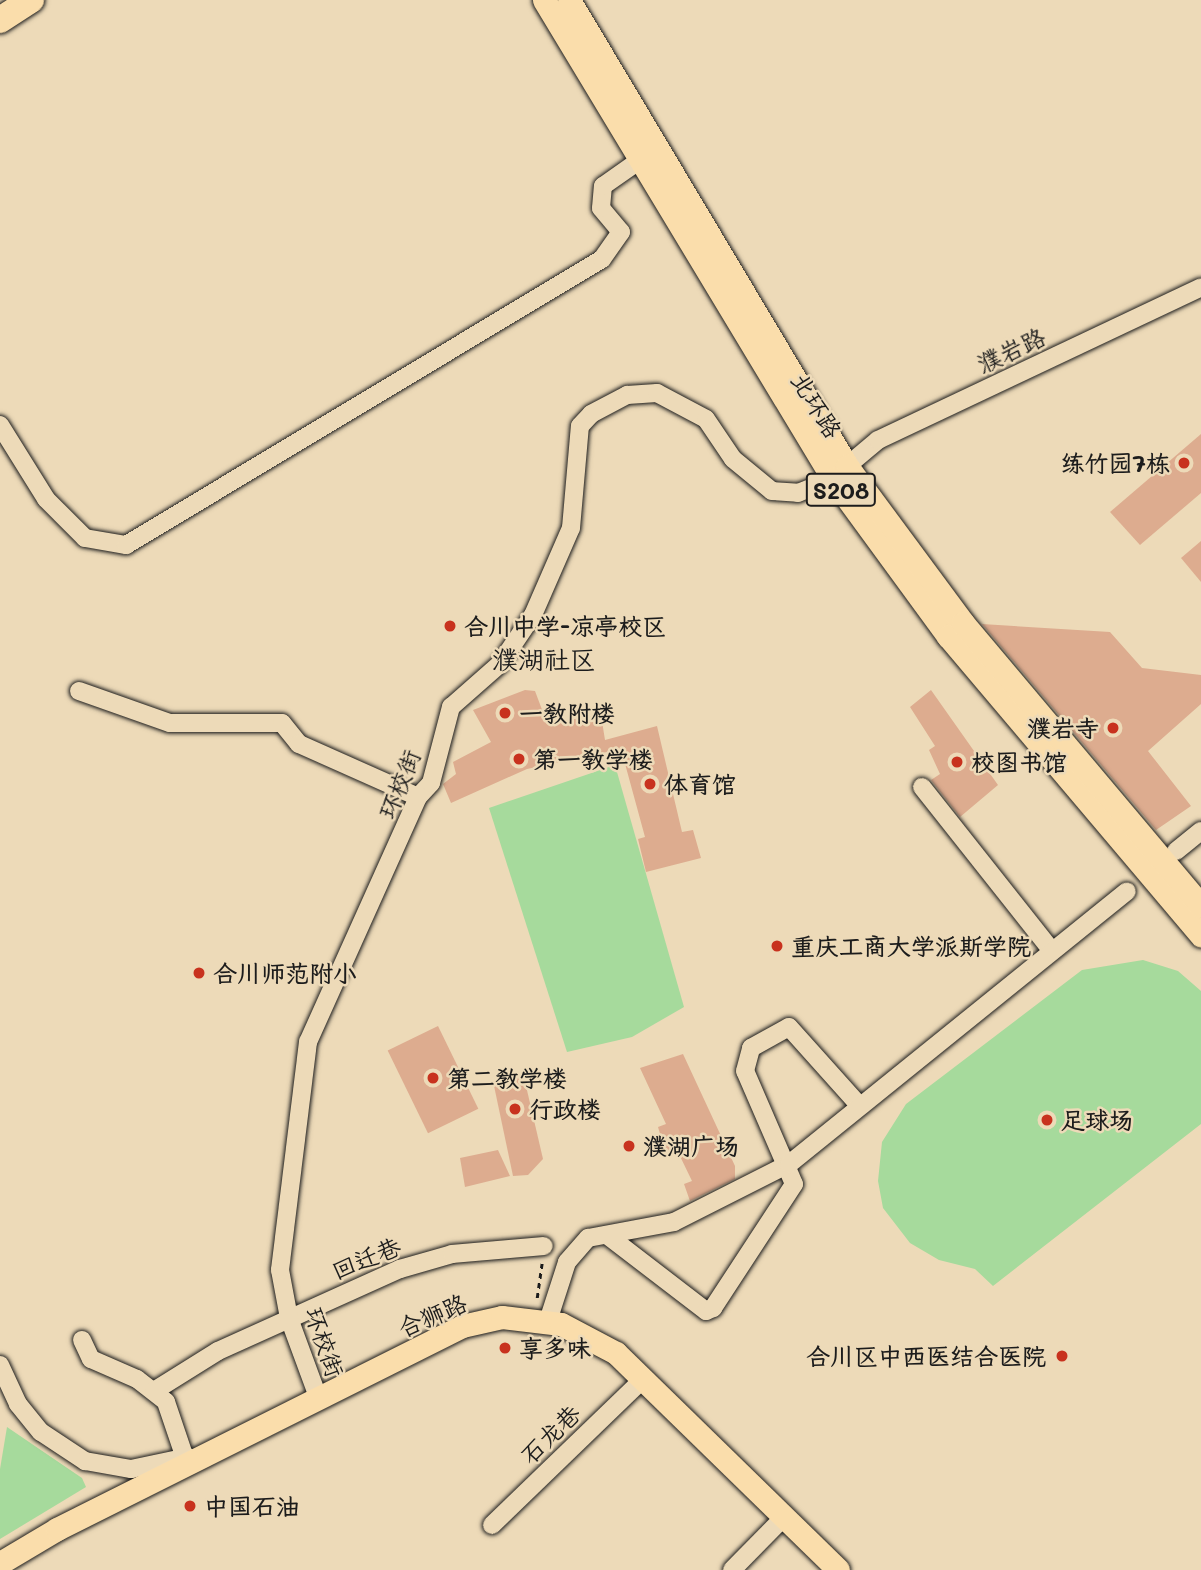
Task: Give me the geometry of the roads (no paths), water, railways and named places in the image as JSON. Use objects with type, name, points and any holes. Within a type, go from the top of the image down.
[{"type":"highway","points":[[0,20],[31,0]]},
{"type":"main road","name":"北环路","points":[[544,0],[640,160],[948,636],[1201,935]]},
{"type":"main road","name":"北环路","points":[[569,0],[840,472],[1201,906]]},
{"type":"main road","name":"合狮路","points":[[0,1563],[209,1452],[462,1326],[502,1317],[541,1320],[586,1334],[643,1379],[838,1570]]},
{"type":"street","points":[[0,425],[46,499],[85,538],[125,545],[602,259],[621,232],[601,208],[603,186],[640,160]]},
{"type":"street","name":"濮岩路","points":[[840,472],[878,440],[1201,286]]},
{"type":"street","name":"环校街","points":[[318,1397],[289,1318],[280,1270],[308,1042],[418,797],[437,769],[440,732],[451,708],[500,664],[533,615],[571,528],[580,426],[591,414],[627,395],[657,393],[705,419],[733,459],[772,491],[798,493],[840,472]]},
{"type":"street","points":[[79,691],[170,723],[282,723],[299,744],[418,797]]},
{"type":"street","points":[[922,787],[1052,951]]},
{"type":"street","points":[[1177,851],[1201,831]]},
{"type":"street","points":[[541,1320],[575,1248],[588,1238],[674,1222],[789,1164],[1127,891]]},
{"type":"street","points":[[607,1235],[706,1311],[713,1308],[794,1184],[789,1164],[745,1071],[751,1048],[789,1027],[860,1106]]},
{"type":"street","name":"回迁巷","points":[[154,1391],[218,1350],[400,1269],[452,1254],[544,1246]]},
{"type":"street","points":[[82,1340],[91,1359],[154,1391],[166,1402],[185,1458]]},
{"type":"street","points":[[0,1365],[18,1404],[41,1432],[85,1461],[131,1469],[209,1452]]},
{"type":"street","name":"石龙巷","points":[[492,1525],[643,1379]]},
{"type":"street","points":[[732,1570],[784,1517]]},
{"type":"place","name":"练竹园7栋","points":[[1184,463]]},
{"type":"place","name":"合川中学-凉亭校区","points":[[450,626]]},
{"type":"place","name":"一教附楼","points":[[505,713]]},
{"type":"place","name":"濮岩寺","points":[[1113,728]]},
{"type":"place","name":"第一教学楼","points":[[519,759]]},
{"type":"place","name":"校图书馆","points":[[957,762]]},
{"type":"place","name":"体育馆","points":[[650,784]]},
{"type":"place","name":"重庆工商大学派斯学院","points":[[777,946]]},
{"type":"place","name":"合川师范附小","points":[[199,973]]},
{"type":"place","name":"第二教学楼","points":[[433,1078]]},
{"type":"place","name":"行政楼","points":[[515,1109]]},
{"type":"place","name":"足球场","points":[[1047,1120]]},
{"type":"place","name":"濮湖广场","points":[[629,1146]]},
{"type":"place","name":"享多味","points":[[505,1348]]},
{"type":"place","name":"合川区中西医结合医院","points":[[1062,1356]]},
{"type":"place","name":"中国石油","points":[[190,1506]]},
{"type":"district","name":"濮湖社区","points":[[544,660]]}]
